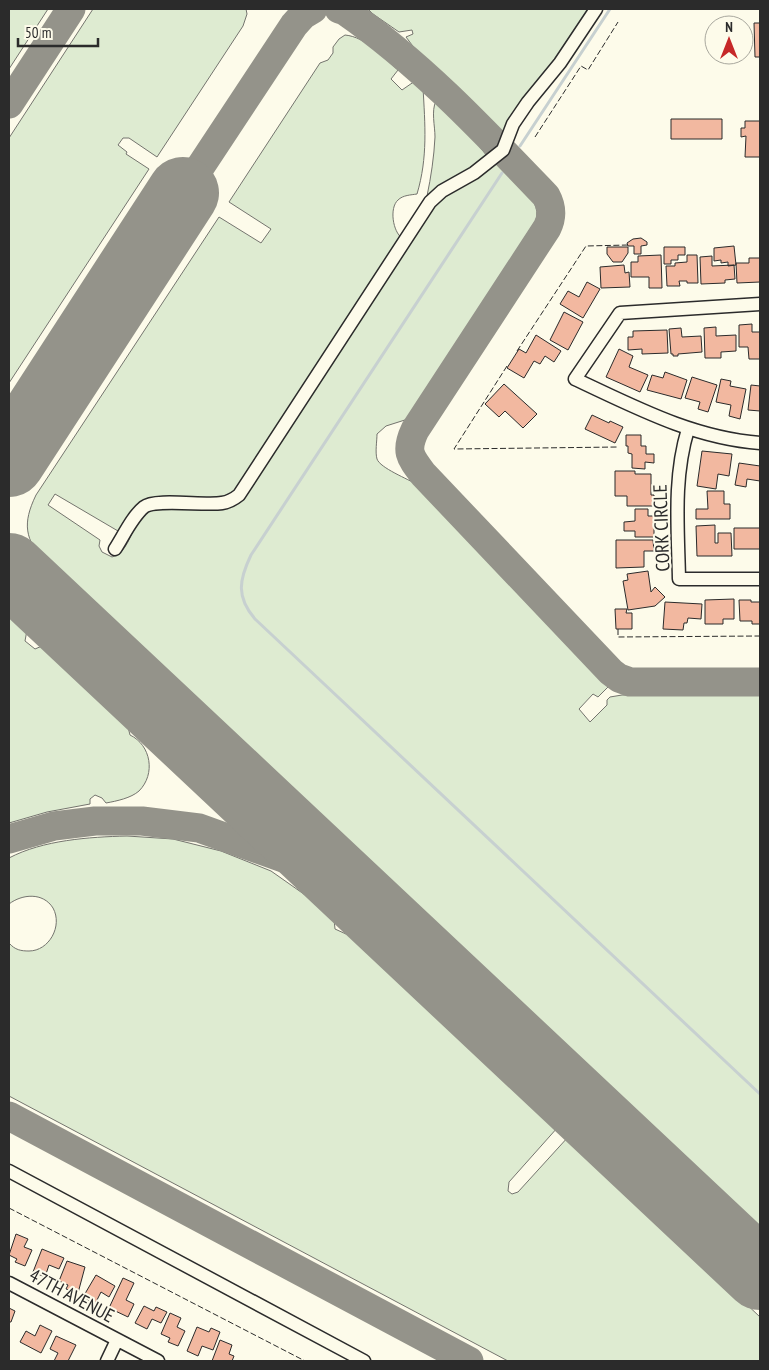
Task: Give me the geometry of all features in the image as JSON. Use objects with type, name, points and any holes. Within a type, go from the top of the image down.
[{"type":"street","points":[[116,549],[132,521],[144,506],[163,503],[223,503],[239,495],[430,202],[442,191],[460,179],[474,173],[503,150],[513,124],[528,102],[560,63],[596,9]]},
{"type":"street","points":[[760,304],[620,313],[576,379],[664,420],[688,429],[760,444]]},
{"type":"street","name":"CORK CIRCLE","points":[[688,429],[678,472],[679,579],[760,579]]},
{"type":"street","points":[[9,1171],[364,1361]]},
{"type":"street","name":"47TH AVENUE","points":[[9,1283],[158,1361]]},
{"type":"street","name":"47TH AVENUE","points":[[107,1361],[117,1340]]},
{"type":"green space","points":[[9,9],[48,9],[9,69]]},
{"type":"green space","points":[[93,9],[246,9],[247,14],[243,26],[157,157],[129,138],[123,138],[118,145],[127,152],[126,154],[149,169],[9,383],[9,138]]},
{"type":"green space","points":[[368,9],[591,9],[506,131],[499,134],[418,53],[406,37],[413,34],[412,30],[399,32]]},
{"type":"green space","points":[[345,35],[360,39],[398,70],[391,79],[402,90],[415,81],[423,87],[425,141],[423,167],[417,194],[400,198],[395,204],[393,214],[396,231],[402,238],[243,485],[228,497],[159,499],[130,516],[118,531],[55,494],[48,505],[100,540],[99,546],[102,552],[112,557],[121,552],[125,547],[139,520],[152,507],[231,506],[433,205],[460,184],[494,162],[523,187],[534,203],[537,212],[536,220],[408,419],[386,426],[377,434],[377,459],[389,470],[418,485],[609,686],[598,697],[593,694],[579,709],[590,722],[607,705],[607,700],[610,697],[622,695],[760,695],[760,1231],[45,563],[30,539],[27,523],[36,495],[219,217],[261,243],[271,229],[229,202],[320,63],[328,60],[333,53],[333,47]]},
{"type":"green space","points":[[436,101],[456,117],[487,156],[430,198],[427,196],[434,152],[433,114]]},
{"type":"green space","points":[[9,616],[27,630],[25,641],[35,649],[42,646],[127,723],[130,735],[143,746],[149,760],[148,776],[139,791],[132,796],[106,803],[102,798],[95,795],[90,799],[90,804],[47,812],[9,823]]},
{"type":"green space","points":[[127,836],[173,839],[221,851],[271,871],[318,904],[334,919],[335,929],[346,934],[352,934],[558,1127],[509,1182],[508,1191],[512,1194],[518,1192],[569,1136],[760,1317],[760,1361],[508,1361],[9,1096],[9,943],[21,950],[29,951],[43,947],[55,930],[56,915],[49,903],[38,897],[20,898],[9,904],[9,858],[51,843],[97,837]]},
{"type":"building","points":[[754,23],[760,23],[760,57],[755,57]]},
{"type":"building","points":[[671,119],[722,119],[722,139],[671,139]]},
{"type":"building","points":[[745,121],[760,121],[760,157],[745,157],[746,136],[741,137],[741,128],[745,128]]},
{"type":"building","points":[[641,238],[647,242],[647,245],[641,246],[641,254],[634,254],[634,246],[628,246],[627,243],[633,239]]},
{"type":"building","points":[[734,246],[736,265],[728,266],[728,262],[714,261],[714,248]]},
{"type":"building","points":[[607,247],[628,247],[628,253],[622,262],[613,262],[607,254]]},
{"type":"building","points":[[664,247],[685,247],[685,255],[678,255],[678,260],[671,260],[671,264],[664,264]]},
{"type":"building","points":[[661,255],[662,288],[649,288],[649,277],[631,277],[631,262],[638,262],[638,256]]},
{"type":"building","points":[[687,255],[697,255],[698,283],[679,281],[680,286],[667,286],[666,266],[675,266],[675,263],[687,262]]},
{"type":"building","points":[[712,256],[712,266],[734,265],[735,279],[725,280],[725,283],[701,284],[700,257]]},
{"type":"building","points":[[749,258],[760,258],[760,282],[737,283],[736,263],[749,263]]},
{"type":"building","points":[[624,265],[625,273],[629,272],[630,287],[601,288],[600,267]]},
{"type":"building","points":[[587,282],[600,289],[583,318],[560,304],[568,291],[579,297]]},
{"type":"building","points":[[564,312],[583,322],[568,350],[550,340]]},
{"type":"building","points":[[752,324],[752,332],[760,332],[760,359],[749,359],[748,347],[739,347],[739,325]]},
{"type":"building","points":[[716,327],[716,336],[736,335],[736,351],[721,352],[721,358],[705,358],[704,328]]},
{"type":"building","points":[[681,328],[682,337],[701,336],[702,352],[678,354],[678,356],[671,354],[669,329]]},
{"type":"building","points":[[667,330],[668,353],[642,354],[642,349],[628,350],[628,337],[633,337],[633,331]]},
{"type":"building","points":[[536,335],[561,351],[554,362],[545,356],[540,364],[534,361],[524,378],[507,368],[519,349],[526,353]]},
{"type":"building","points":[[619,349],[633,356],[629,367],[648,375],[640,392],[606,377]]},
{"type":"building","points":[[665,372],[687,380],[681,399],[647,390],[652,375],[663,378]]},
{"type":"building","points":[[692,377],[717,385],[708,412],[698,409],[700,402],[685,398]]},
{"type":"building","points":[[721,379],[731,381],[730,386],[746,389],[740,419],[729,416],[731,405],[716,402]]},
{"type":"building","points":[[504,384],[537,414],[523,428],[505,411],[499,417],[485,404]]},
{"type":"building","points":[[751,385],[760,386],[760,411],[748,410]]},
{"type":"building","points":[[592,415],[623,427],[615,443],[585,429]]},
{"type":"building","points":[[626,435],[641,435],[641,446],[646,446],[646,454],[654,454],[654,463],[645,462],[645,469],[632,468],[632,454],[628,453]]},
{"type":"building","points":[[702,451],[732,454],[729,476],[718,474],[716,489],[697,486]]},
{"type":"building","points":[[739,463],[760,466],[760,481],[747,479],[746,487],[735,485]]},
{"type":"building","points":[[615,471],[635,471],[635,474],[651,474],[651,495],[654,495],[654,506],[627,506],[627,496],[615,496]]},
{"type":"building","points":[[707,491],[724,491],[724,504],[730,504],[730,519],[696,519],[696,509],[708,509]]},
{"type":"building","points":[[635,509],[648,509],[648,516],[654,516],[654,537],[635,537],[635,531],[624,531],[624,522],[635,521]]},
{"type":"building","points":[[715,525],[715,543],[718,543],[718,533],[731,533],[732,556],[697,556],[696,526]]},
{"type":"building","points":[[734,528],[760,528],[760,549],[734,549]]},
{"type":"building","points":[[616,540],[653,540],[654,551],[644,551],[644,567],[616,568]]},
{"type":"building","points":[[648,571],[651,592],[655,587],[665,597],[655,606],[628,610],[623,581],[628,580],[627,574]]},
{"type":"building","points":[[734,599],[734,619],[723,619],[723,624],[705,624],[705,600]]},
{"type":"building","points":[[739,600],[760,602],[760,624],[752,624],[752,621],[740,621]]},
{"type":"building","points":[[665,602],[702,604],[701,619],[688,618],[687,623],[684,623],[683,630],[663,629]]},
{"type":"building","points":[[615,609],[627,609],[626,613],[632,613],[632,629],[616,629]]},
{"type":"building","points":[[16,1234],[28,1239],[24,1247],[32,1250],[25,1266],[15,1262],[17,1259],[9,1255]]},
{"type":"building","points":[[42,1249],[64,1258],[59,1269],[49,1265],[45,1277],[33,1272]]},
{"type":"building","points":[[67,1261],[85,1267],[78,1293],[66,1289],[68,1285],[59,1281]]},
{"type":"building","points":[[96,1275],[115,1286],[109,1297],[101,1292],[95,1304],[83,1297]]},
{"type":"building","points":[[123,1278],[134,1283],[126,1300],[134,1304],[128,1317],[109,1308]]},
{"type":"building","points":[[144,1306],[154,1311],[156,1307],[167,1312],[161,1323],[152,1319],[147,1329],[135,1323]]},
{"type":"building","points":[[9,1308],[15,1311],[11,1322],[9,1322]]},
{"type":"building","points":[[170,1313],[181,1318],[177,1327],[185,1331],[178,1346],[168,1342],[170,1338],[161,1334]]},
{"type":"building","points":[[40,1325],[52,1331],[41,1353],[20,1342],[26,1331],[35,1336]]},
{"type":"building","points":[[197,1327],[209,1332],[211,1328],[220,1332],[213,1350],[202,1346],[198,1356],[187,1351]]},
{"type":"building","points":[[56,1336],[76,1345],[68,1361],[54,1361],[58,1353],[50,1349]]},
{"type":"building","points":[[220,1340],[232,1345],[229,1354],[234,1356],[232,1361],[212,1361]]},
{"type":"waterway","points":[[520,146],[610,9]]},
{"type":"waterway","points":[[502,173],[251,555],[242,580],[242,596],[255,619],[760,1094]]},
{"type":"taxiway","points":[[9,104],[71,9]]},
{"type":"taxiway","points":[[183,193],[294,25],[303,15],[313,9]]},
{"type":"taxiway","points":[[339,9],[345,11],[373,31],[450,98],[546,196],[551,208],[551,216],[547,228],[415,430],[410,443],[410,454],[415,463],[423,474],[611,672],[619,678],[630,682],[760,682]]},
{"type":"taxiway","points":[[9,839],[54,826],[95,821],[142,821],[199,828],[289,860],[332,882],[379,916]]},
{"type":"taxiway","points":[[9,1116],[469,1361]]},
{"type":"runway","points":[[9,461],[183,193]]},
{"type":"runway","points":[[9,569],[760,1274]]},
{"type":"fence","points":[[535,137],[581,66],[588,70],[618,22]]},
{"type":"fence","points":[[517,351],[586,246],[628,245]]},
{"type":"fence","points":[[507,366],[454,449],[618,447]]},
{"type":"fence","points":[[618,629],[618,637],[760,636]]},
{"type":"fence","points":[[9,1208],[305,1361]]}]
